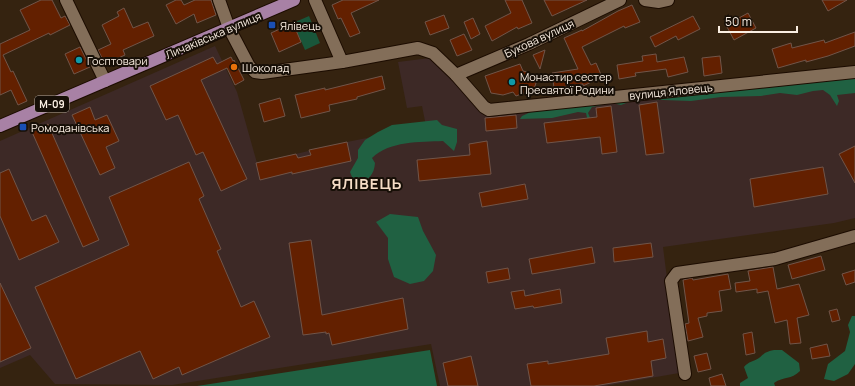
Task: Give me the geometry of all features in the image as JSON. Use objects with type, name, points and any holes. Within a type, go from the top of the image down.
[{"type":"main road","name":"Личаківська вулиця","points":[[0,126],[294,0]]},
{"type":"street","points":[[66,0],[105,81]]},
{"type":"street","points":[[219,0],[229,28]]},
{"type":"street","points":[[314,0],[342,62]]},
{"type":"street","name":"Букова вулиця","points":[[456,75],[529,44],[620,0]]},
{"type":"street","points":[[645,0],[659,2],[668,0]]},
{"type":"street","name":"вулиця Яловець","points":[[229,28],[249,66],[255,72],[262,73],[342,62],[418,48],[433,52],[456,75],[484,107],[489,110],[855,72]]},
{"type":"street","points":[[685,374],[671,281],[677,273],[775,259],[855,236]]},
{"type":"shaded area","points":[[215,46],[237,92],[257,163],[347,142],[426,126],[422,106],[407,108],[398,62],[430,58],[485,113],[855,83],[855,218],[834,223],[663,247],[679,373],[605,386],[440,386],[431,344],[172,385],[55,384],[30,355],[0,368],[0,141]]},
{"type":"green space","points":[[309,16],[320,43],[305,50],[293,23]]},
{"type":"green space","points":[[855,75],[855,93],[837,95],[839,101],[837,106],[830,95],[823,90],[797,95],[780,93],[761,96],[721,97],[691,101],[636,99],[621,105],[612,103],[592,107],[588,113],[591,120],[588,122],[586,113],[578,112],[552,118],[520,119],[522,116],[533,111],[570,101],[582,103],[606,98],[669,91],[688,91],[720,86]]},
{"type":"green space","points":[[437,120],[442,125],[457,129],[457,142],[454,151],[443,141],[415,142],[396,145],[379,152],[372,158],[375,163],[373,171],[366,180],[359,184],[352,177],[350,172],[358,158],[358,150],[365,140],[392,125]]},
{"type":"green space","points":[[390,214],[418,217],[423,231],[436,255],[433,271],[424,281],[410,284],[394,277],[388,259],[388,238],[376,222]]},
{"type":"green space","points":[[852,316],[855,316],[855,364],[848,374],[834,381],[824,379],[828,364],[845,351],[850,332],[848,325]]},
{"type":"green space","points":[[430,350],[437,386],[197,386]]},
{"type":"green space","points":[[774,350],[782,350],[799,363],[800,371],[794,376],[781,379],[774,383],[775,386],[740,386],[740,383],[748,378],[744,367],[765,353]]},
{"type":"building","points":[[41,0],[52,0],[61,18],[65,16],[70,25],[50,35],[49,33],[3,55],[11,72],[13,71],[27,101],[18,105],[11,90],[0,95],[0,44],[30,30],[20,10]]},
{"type":"building","points":[[176,0],[181,0],[184,5],[195,0],[211,0],[216,15],[197,23],[194,14],[176,24],[166,5]]},
{"type":"building","points":[[343,0],[379,0],[351,13],[360,33],[350,37],[341,18],[338,19],[332,5]]},
{"type":"building","points":[[505,0],[522,0],[532,23],[518,29],[517,27],[492,41],[485,26],[511,13]]},
{"type":"building","points":[[544,0],[587,0],[552,16]]},
{"type":"building","points":[[822,0],[847,0],[828,11]]},
{"type":"building","points":[[632,5],[640,22],[625,28],[624,26],[582,47],[591,65],[596,63],[602,77],[583,86],[583,84],[554,88],[552,73],[578,69],[564,38],[582,31]]},
{"type":"building","points":[[124,8],[133,28],[148,22],[154,36],[123,50],[125,55],[105,64],[98,50],[111,44],[102,25],[119,16],[117,12]]},
{"type":"building","points":[[748,13],[756,28],[734,40],[726,25]]},
{"type":"building","points":[[444,15],[449,28],[430,35],[425,22]]},
{"type":"building","points":[[693,16],[700,29],[678,40],[676,36],[655,47],[650,37]]},
{"type":"building","points":[[473,18],[480,34],[471,39],[464,22]]},
{"type":"building","points":[[293,23],[301,42],[279,52],[271,33]]},
{"type":"building","points":[[855,32],[855,46],[828,56],[806,62],[806,60],[778,68],[772,49],[791,43],[792,48],[824,40],[825,43]]},
{"type":"building","points":[[464,34],[472,50],[457,56],[450,40]]},
{"type":"building","name":"Госптовари","points":[[80,47],[90,67],[74,74],[65,54]]},
{"type":"building","points":[[545,50],[540,69],[533,55]]},
{"type":"building","points":[[656,54],[657,62],[684,57],[688,72],[668,77],[666,69],[635,73],[636,76],[619,79],[617,65],[643,61],[642,56]]},
{"type":"building","points":[[720,56],[722,73],[704,76],[702,58]]},
{"type":"building","points":[[213,57],[217,64],[231,57],[244,80],[235,85],[227,68],[201,80],[247,179],[221,191],[203,152],[196,155],[178,115],[166,120],[150,86]]},
{"type":"building","name":"Монастир сестер Пресвятої Родини","points":[[520,64],[523,71],[527,72],[537,80],[534,89],[516,96],[513,92],[503,95],[491,93],[485,76]]},
{"type":"building","points":[[382,76],[385,89],[357,97],[357,99],[329,105],[330,111],[301,118],[295,95],[325,88],[325,90]]},
{"type":"building","points":[[280,98],[285,116],[264,122],[259,104]]},
{"type":"building","points":[[657,102],[664,153],[646,155],[639,105]]},
{"type":"building","points":[[611,106],[617,152],[602,154],[600,137],[547,143],[544,123],[597,117],[596,108]]},
{"type":"building","points":[[90,107],[95,120],[107,115],[119,141],[106,147],[115,168],[100,175],[72,115]]},
{"type":"building","points":[[516,115],[517,128],[486,131],[485,118]]},
{"type":"building","points":[[48,124],[99,240],[83,247],[32,132]]},
{"type":"building","points":[[487,141],[491,174],[419,181],[417,160],[470,155],[469,144]]},
{"type":"building","points":[[347,142],[351,161],[292,174],[292,172],[260,180],[256,163],[296,154],[298,158],[311,155],[309,150]]},
{"type":"building","points":[[855,146],[855,183],[839,154]]},
{"type":"building","points":[[189,162],[204,196],[199,199],[221,249],[217,251],[241,307],[254,301],[270,337],[182,375],[179,367],[153,379],[140,351],[76,379],[35,287],[129,245],[109,197]]},
{"type":"building","points":[[823,167],[828,194],[754,207],[750,179]]},
{"type":"building","points":[[9,169],[32,221],[46,215],[59,242],[19,260],[0,216],[0,173]]},
{"type":"building","points":[[525,184],[528,199],[482,207],[479,193]]},
{"type":"building","points":[[311,240],[322,315],[403,298],[408,329],[332,345],[329,333],[326,334],[326,332],[303,335],[289,243]]},
{"type":"building","points":[[651,243],[653,257],[614,262],[613,248]]},
{"type":"building","points":[[592,247],[595,263],[532,274],[529,259]]},
{"type":"building","points":[[821,256],[825,270],[792,279],[788,265]]},
{"type":"building","points":[[773,267],[777,289],[799,284],[809,315],[797,318],[801,343],[790,344],[787,320],[775,323],[768,291],[757,293],[757,289],[736,292],[735,283],[750,281],[748,271]]},
{"type":"building","points":[[508,268],[510,279],[488,283],[486,272]]},
{"type":"building","points":[[855,270],[855,282],[846,285],[842,274]]},
{"type":"building","points":[[728,274],[731,289],[719,291],[722,311],[707,313],[707,316],[698,318],[703,337],[688,341],[685,324],[689,323],[683,280],[692,278],[693,280]]},
{"type":"building","points":[[0,283],[31,348],[0,362]]},
{"type":"building","points":[[560,289],[562,303],[534,308],[533,306],[515,309],[511,292],[524,290],[525,296]]},
{"type":"building","points":[[837,309],[840,320],[832,322],[829,311]]},
{"type":"building","points":[[647,331],[648,342],[663,339],[666,358],[651,361],[653,376],[594,386],[531,386],[527,364],[548,361],[548,364],[609,354],[606,338]]},
{"type":"building","points":[[752,332],[755,353],[746,355],[743,334]]},
{"type":"building","points":[[827,344],[830,356],[812,359],[810,348]]},
{"type":"building","points":[[707,353],[711,369],[698,372],[694,356]]},
{"type":"building","points":[[471,356],[478,386],[448,386],[443,363]]},
{"type":"building","points":[[722,374],[726,386],[711,386],[709,378]]},
{"type":"place","name":"Ялівець","points":[[272,25]]},
{"type":"place","name":"Госптовари","points":[[79,60]]},
{"type":"place","name":"Шоколад","points":[[234,67]]},
{"type":"place","name":"Монастир сестер Пресвятої Родини","points":[[512,82]]},
{"type":"place","name":"Ромоданівська","points":[[23,127]]},
{"type":"district","name":"ЯЛІВЕЦЬ","points":[[367,183]]}]
